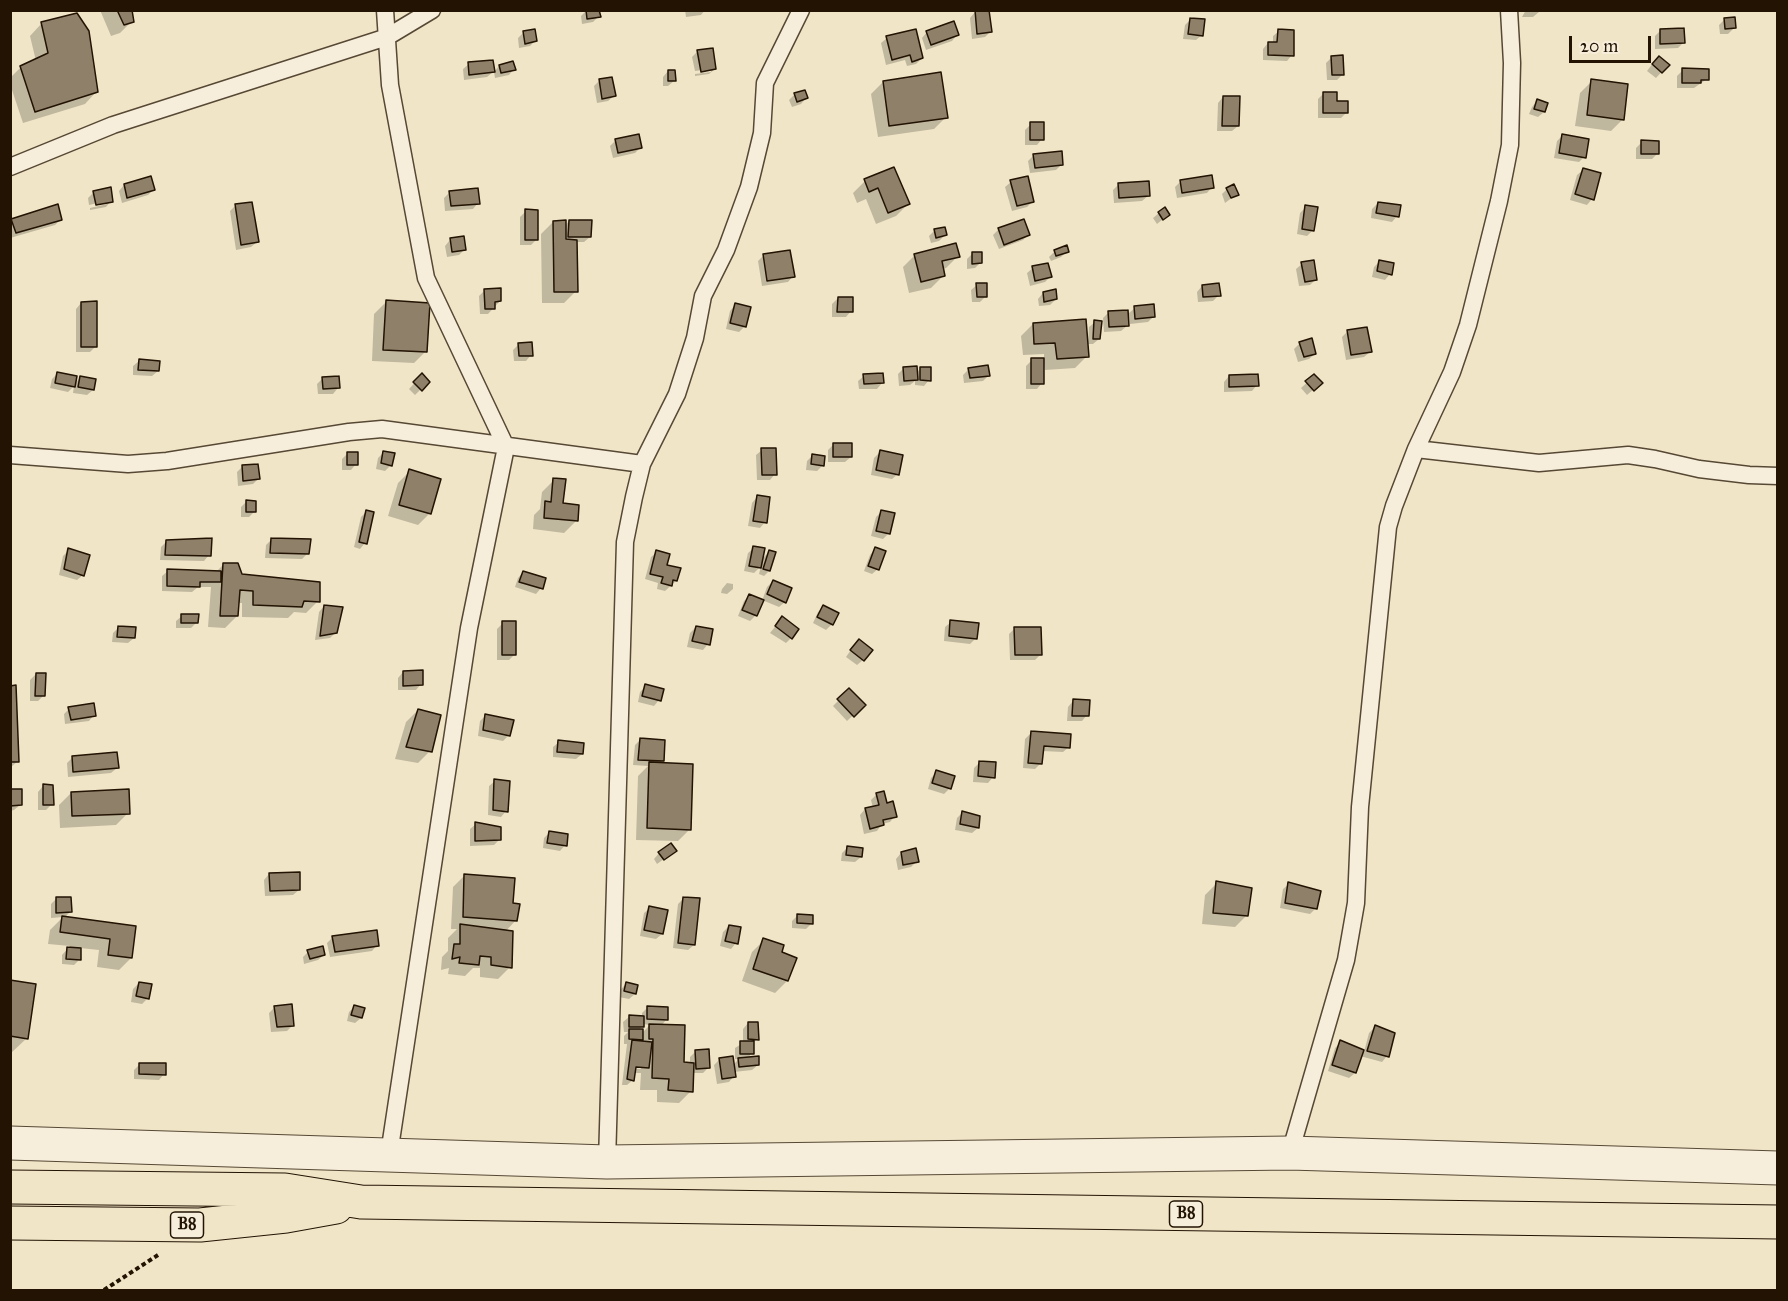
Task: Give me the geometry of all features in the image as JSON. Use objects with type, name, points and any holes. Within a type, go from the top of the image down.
[{"type":"highway","name":"B8","points":[[10,1187],[285,1190],[361,1202],[1778,1222]]},
{"type":"highway","name":"B8","points":[[10,1223],[200,1225],[286,1216],[361,1202]]},
{"type":"street","points":[[10,1143],[607,1162],[1290,1153],[1778,1168]]},
{"type":"lane","points":[[385,10],[390,85],[426,278],[506,447],[469,628],[389,1154]]},
{"type":"lane","points":[[10,167],[113,125],[387,37],[432,10]]},
{"type":"lane","points":[[607,1162],[625,542],[633,496],[642,464],[677,394],[695,338],[703,296],[726,250],[749,187],[762,133],[765,83],[801,10]]},
{"type":"lane","points":[[1290,1153],[1346,960],[1356,903],[1360,807],[1388,527],[1416,449],[1452,372],[1468,325],[1499,201],[1510,145],[1512,63],[1509,10]]},
{"type":"lane","points":[[10,455],[128,464],[167,461],[322,436],[382,429],[642,464]]},
{"type":"lane","points":[[1416,449],[1539,463],[1628,455],[1699,469],[1778,476]]},
{"type":"path","points":[[104,1290],[162,1252]]},
{"type":"building","points":[[117,10],[132,10],[134,22],[124,25]]},
{"type":"building","points":[[586,10],[599,10],[601,17],[587,19]]},
{"type":"building","points":[[975,10],[989,10],[992,32],[977,34]]},
{"type":"building","points":[[77,13],[89,31],[98,92],[35,112],[20,66],[48,53],[41,22]]},
{"type":"building","points":[[1735,17],[1736,28],[1725,29],[1724,18]]},
{"type":"building","points":[[1190,18],[1205,19],[1203,36],[1188,34]]},
{"type":"building","points":[[954,21],[959,35],[931,45],[926,31]]},
{"type":"building","points":[[1684,28],[1685,43],[1660,44],[1660,29]]},
{"type":"building","points":[[535,29],[537,41],[525,44],[523,31]]},
{"type":"building","points":[[916,29],[923,58],[912,62],[910,55],[892,60],[886,36]]},
{"type":"building","points":[[1278,29],[1294,30],[1294,56],[1268,55],[1268,42],[1277,42]]},
{"type":"building","points":[[713,48],[716,69],[701,72],[697,50]]},
{"type":"building","points":[[1343,55],[1344,75],[1332,75],[1331,56]]},
{"type":"building","points":[[1659,56],[1670,65],[1662,73],[1652,64]]},
{"type":"building","points":[[493,60],[495,72],[469,75],[468,62]]},
{"type":"building","points":[[513,61],[516,70],[501,73],[499,65]]},
{"type":"building","points":[[1682,68],[1709,69],[1709,80],[1701,80],[1701,83],[1682,83]]},
{"type":"building","points":[[668,70],[675,70],[676,81],[668,81]]},
{"type":"building","points":[[941,72],[948,118],[889,126],[883,81]]},
{"type":"building","points":[[612,77],[616,96],[602,99],[599,79]]},
{"type":"building","points":[[1591,79],[1628,84],[1624,120],[1587,115]]},
{"type":"building","points":[[805,90],[808,98],[797,102],[794,93]]},
{"type":"building","points":[[1323,92],[1337,92],[1337,101],[1348,101],[1348,113],[1323,113]]},
{"type":"building","points":[[1223,96],[1240,96],[1239,126],[1222,126]]},
{"type":"building","points":[[1537,99],[1548,103],[1545,112],[1534,109]]},
{"type":"building","points":[[1030,122],[1044,122],[1044,140],[1030,140]]},
{"type":"building","points":[[639,134],[642,148],[618,153],[615,139]]},
{"type":"building","points":[[1562,134],[1589,139],[1586,158],[1559,153]]},
{"type":"building","points":[[1641,140],[1659,141],[1659,154],[1641,154]]},
{"type":"building","points":[[1062,151],[1063,165],[1035,168],[1033,154]]},
{"type":"building","points":[[894,167],[910,204],[888,213],[878,188],[869,192],[864,179]]},
{"type":"building","points":[[1583,168],[1601,173],[1594,200],[1575,194]]},
{"type":"building","points":[[1212,175],[1214,188],[1182,193],[1180,180]]},
{"type":"building","points":[[151,176],[155,190],[127,198],[124,184]]},
{"type":"building","points":[[1028,176],[1034,202],[1017,206],[1010,180]]},
{"type":"building","points":[[1149,181],[1150,196],[1119,198],[1118,183]]},
{"type":"building","points":[[1234,184],[1239,195],[1231,198],[1226,188]]},
{"type":"building","points":[[111,187],[113,202],[96,205],[93,191]]},
{"type":"building","points":[[478,188],[480,204],[451,206],[449,191]]},
{"type":"building","points":[[252,202],[259,242],[241,245],[235,204]]},
{"type":"building","points":[[1378,202],[1401,205],[1399,217],[1376,213]]},
{"type":"building","points":[[58,204],[62,220],[16,233],[11,219]]},
{"type":"building","points":[[1305,205],[1318,207],[1314,231],[1302,229]]},
{"type":"building","points":[[1165,207],[1170,215],[1163,220],[1158,212]]},
{"type":"building","points":[[525,209],[538,210],[538,240],[525,240]]},
{"type":"building","points":[[1024,219],[1030,235],[1004,245],[998,228]]},
{"type":"building","points":[[566,220],[566,239],[577,240],[578,292],[554,292],[553,221]]},
{"type":"building","points":[[569,220],[592,220],[591,237],[568,237]]},
{"type":"building","points":[[945,227],[947,235],[936,238],[934,229]]},
{"type":"building","points":[[464,236],[466,250],[452,252],[450,238]]},
{"type":"building","points":[[956,243],[960,257],[942,261],[945,276],[921,282],[914,254]]},
{"type":"building","points":[[1067,245],[1069,252],[1056,256],[1054,250]]},
{"type":"building","points":[[790,250],[795,277],[767,281],[763,254]]},
{"type":"building","points":[[972,252],[982,252],[982,263],[972,264]]},
{"type":"building","points":[[1314,260],[1317,280],[1305,282],[1301,262]]},
{"type":"building","points":[[1379,260],[1394,263],[1392,275],[1377,271]]},
{"type":"building","points":[[1048,263],[1052,277],[1035,281],[1032,266]]},
{"type":"building","points":[[976,283],[987,283],[987,297],[977,297]]},
{"type":"building","points":[[1219,283],[1221,296],[1203,297],[1202,285]]},
{"type":"building","points":[[501,288],[501,301],[495,302],[495,309],[485,309],[484,289]]},
{"type":"building","points":[[1056,289],[1057,299],[1044,302],[1043,292]]},
{"type":"building","points":[[838,297],[853,297],[853,312],[837,312]]},
{"type":"building","points":[[386,300],[430,303],[427,352],[383,350]]},
{"type":"building","points":[[97,301],[97,347],[81,347],[81,302]]},
{"type":"building","points":[[735,303],[751,307],[746,327],[730,323]]},
{"type":"building","points":[[1154,304],[1155,317],[1135,319],[1134,306]]},
{"type":"building","points":[[1128,310],[1129,326],[1109,327],[1108,311]]},
{"type":"building","points":[[1086,319],[1089,357],[1057,359],[1055,343],[1034,344],[1033,323]]},
{"type":"building","points":[[1094,320],[1102,321],[1100,339],[1093,339]]},
{"type":"building","points":[[1367,327],[1372,352],[1351,355],[1347,330]]},
{"type":"building","points":[[1312,338],[1316,354],[1304,357],[1299,342]]},
{"type":"building","points":[[532,342],[533,356],[519,356],[518,343]]},
{"type":"building","points":[[1031,358],[1044,358],[1044,384],[1031,384]]},
{"type":"building","points":[[139,359],[160,361],[159,371],[138,370]]},
{"type":"building","points":[[988,365],[990,376],[970,378],[968,368]]},
{"type":"building","points":[[917,366],[918,380],[904,381],[903,367]]},
{"type":"building","points":[[920,367],[931,367],[931,381],[920,380]]},
{"type":"building","points":[[57,372],[77,376],[75,387],[55,383]]},
{"type":"building","points":[[422,373],[430,382],[422,391],[413,382]]},
{"type":"building","points":[[883,373],[884,383],[864,384],[863,374]]},
{"type":"building","points":[[1258,374],[1259,386],[1229,387],[1229,375]]},
{"type":"building","points":[[1314,374],[1323,383],[1314,391],[1305,381]]},
{"type":"building","points":[[80,376],[96,379],[94,390],[78,387]]},
{"type":"building","points":[[339,376],[340,388],[323,389],[322,377]]},
{"type":"building","points":[[833,443],[852,443],[852,457],[833,457]]},
{"type":"building","points":[[761,448],[776,448],[777,475],[762,475]]},
{"type":"building","points":[[880,450],[903,455],[899,475],[876,470]]},
{"type":"building","points":[[383,451],[395,453],[392,466],[381,463]]},
{"type":"building","points":[[347,452],[358,452],[358,465],[347,465]]},
{"type":"building","points":[[812,454],[825,456],[824,466],[811,464]]},
{"type":"building","points":[[258,464],[260,479],[243,481],[242,465]]},
{"type":"building","points":[[409,469],[441,479],[431,514],[399,505]]},
{"type":"building","points":[[553,478],[566,479],[563,503],[579,505],[578,521],[544,518],[545,501],[551,502]]},
{"type":"building","points":[[757,495],[770,497],[767,523],[753,521]]},
{"type":"building","points":[[246,500],[256,501],[256,512],[246,512]]},
{"type":"building","points":[[366,510],[374,512],[367,544],[359,542]]},
{"type":"building","points":[[881,510],[895,513],[890,534],[876,531]]},
{"type":"building","points":[[212,538],[211,556],[165,555],[166,540]]},
{"type":"building","points":[[271,538],[311,539],[309,554],[270,553]]},
{"type":"building","points":[[753,546],[765,548],[761,568],[749,566]]},
{"type":"building","points":[[875,547],[886,551],[879,570],[868,566]]},
{"type":"building","points":[[68,548],[90,555],[84,576],[64,569]]},
{"type":"building","points":[[656,550],[670,554],[667,565],[681,568],[677,581],[673,580],[672,586],[661,583],[663,577],[650,574]]},
{"type":"building","points":[[769,550],[776,552],[770,571],[763,569]]},
{"type":"building","points":[[223,563],[238,563],[242,574],[320,582],[320,602],[304,601],[302,607],[253,605],[253,591],[240,590],[238,616],[220,616]]},
{"type":"building","points":[[167,569],[221,571],[221,582],[200,582],[200,587],[167,586]]},
{"type":"building","points":[[523,571],[546,578],[543,589],[519,582]]},
{"type":"building","points":[[773,580],[792,588],[786,603],[767,594]]},
{"type":"building","points":[[749,594],[764,600],[757,616],[742,610]]},
{"type":"building","points":[[324,605],[343,607],[337,633],[320,636]]},
{"type":"building","points":[[823,605],[839,613],[833,625],[817,617]]},
{"type":"building","points":[[181,614],[199,614],[198,623],[181,623]]},
{"type":"building","points":[[782,616],[799,629],[792,639],[775,626]]},
{"type":"building","points":[[950,620],[979,623],[977,639],[949,636]]},
{"type":"building","points":[[502,621],[516,621],[516,655],[502,655]]},
{"type":"building","points":[[118,626],[136,627],[135,638],[117,637]]},
{"type":"building","points":[[696,626],[713,629],[710,645],[692,641]]},
{"type":"building","points":[[1014,627],[1041,627],[1042,655],[1015,655]]},
{"type":"building","points":[[859,639],[873,650],[864,661],[850,650]]},
{"type":"building","points":[[423,670],[423,685],[403,686],[403,671]]},
{"type":"building","points":[[36,673],[46,673],[45,696],[35,696]]},
{"type":"building","points":[[645,684],[664,689],[661,701],[642,696]]},
{"type":"building","points":[[16,685],[19,762],[10,762],[10,686]]},
{"type":"building","points":[[849,688],[866,705],[854,717],[837,699]]},
{"type":"building","points":[[1073,699],[1090,700],[1089,716],[1072,716]]},
{"type":"building","points":[[94,703],[96,716],[71,720],[68,707]]},
{"type":"building","points":[[418,709],[441,715],[432,752],[406,747]]},
{"type":"building","points":[[485,714],[514,720],[510,736],[483,730]]},
{"type":"building","points":[[1031,731],[1071,734],[1070,748],[1044,746],[1042,764],[1028,763]]},
{"type":"building","points":[[640,738],[665,740],[664,761],[638,760]]},
{"type":"building","points":[[558,740],[584,743],[583,754],[557,752]]},
{"type":"building","points":[[117,752],[119,768],[73,772],[72,756]]},
{"type":"building","points":[[979,761],[996,762],[995,778],[978,776]]},
{"type":"building","points":[[649,762],[693,764],[691,830],[647,828]]},
{"type":"building","points":[[936,770],[955,776],[951,789],[932,783]]},
{"type":"building","points":[[494,779],[510,781],[508,812],[493,810]]},
{"type":"building","points":[[43,784],[53,785],[54,805],[43,805]]},
{"type":"building","points":[[10,789],[22,789],[22,805],[10,806]]},
{"type":"building","points":[[129,789],[130,814],[72,816],[71,792]]},
{"type":"building","points":[[884,791],[887,803],[893,801],[897,817],[883,820],[884,825],[870,829],[865,808],[879,805],[876,793]]},
{"type":"building","points":[[962,811],[980,816],[979,828],[960,824]]},
{"type":"building","points":[[475,822],[501,827],[501,840],[475,841]]},
{"type":"building","points":[[549,831],[568,834],[567,846],[547,843]]},
{"type":"building","points":[[671,843],[677,851],[664,860],[658,852]]},
{"type":"building","points":[[847,846],[863,848],[862,857],[846,855]]},
{"type":"building","points":[[916,848],[919,862],[903,865],[901,852]]},
{"type":"building","points":[[300,872],[300,890],[270,891],[269,873]]},
{"type":"building","points":[[464,874],[515,878],[513,903],[520,904],[517,921],[463,917]]},
{"type":"building","points":[[1216,881],[1252,888],[1248,916],[1213,913]]},
{"type":"building","points":[[1288,882],[1321,891],[1317,909],[1285,903]]},
{"type":"building","points":[[56,897],[71,897],[72,912],[56,913]]},
{"type":"building","points":[[683,897],[700,898],[695,945],[678,943]]},
{"type":"building","points":[[649,906],[668,910],[663,934],[644,930]]},
{"type":"building","points":[[797,914],[813,915],[813,924],[797,923]]},
{"type":"building","points":[[62,916],[136,926],[132,958],[108,955],[110,939],[60,932]]},
{"type":"building","points":[[460,924],[513,931],[512,968],[491,965],[491,957],[480,956],[479,965],[459,963],[460,957],[452,959],[454,944],[460,944]]},
{"type":"building","points":[[729,925],[741,927],[738,944],[725,941]]},
{"type":"building","points":[[377,930],[379,946],[335,952],[332,936]]},
{"type":"building","points":[[763,938],[784,945],[782,952],[797,958],[788,981],[753,969]]},
{"type":"building","points":[[323,946],[325,955],[310,959],[307,950]]},
{"type":"building","points":[[67,947],[81,948],[81,960],[66,959]]},
{"type":"building","points":[[10,980],[36,984],[28,1039],[10,1036]]},
{"type":"building","points":[[139,982],[152,984],[149,999],[136,996]]},
{"type":"building","points":[[626,982],[638,985],[636,994],[624,991]]},
{"type":"building","points":[[292,1004],[294,1026],[277,1027],[274,1006]]},
{"type":"building","points":[[354,1005],[365,1008],[362,1018],[351,1015]]},
{"type":"building","points":[[647,1006],[668,1007],[668,1020],[647,1019]]},
{"type":"building","points":[[629,1015],[644,1016],[644,1027],[629,1027]]},
{"type":"building","points":[[748,1022],[758,1022],[759,1040],[748,1039]]},
{"type":"building","points":[[649,1024],[685,1025],[684,1062],[694,1063],[693,1092],[668,1090],[669,1079],[652,1078],[653,1039],[649,1039]]},
{"type":"building","points":[[1375,1025],[1395,1033],[1389,1057],[1367,1051]]},
{"type":"building","points":[[629,1029],[643,1029],[643,1040],[629,1039]]},
{"type":"building","points":[[632,1040],[652,1042],[649,1068],[636,1067],[634,1081],[627,1079]]},
{"type":"building","points":[[1340,1040],[1364,1050],[1356,1073],[1332,1065]]},
{"type":"building","points":[[740,1041],[754,1041],[754,1054],[740,1054]]},
{"type":"building","points":[[709,1049],[710,1068],[696,1069],[695,1050]]},
{"type":"building","points":[[733,1056],[736,1077],[722,1079],[719,1058]]},
{"type":"building","points":[[759,1056],[759,1065],[739,1067],[738,1058]]},
{"type":"building","points":[[139,1063],[166,1063],[166,1075],[139,1074]]}]
